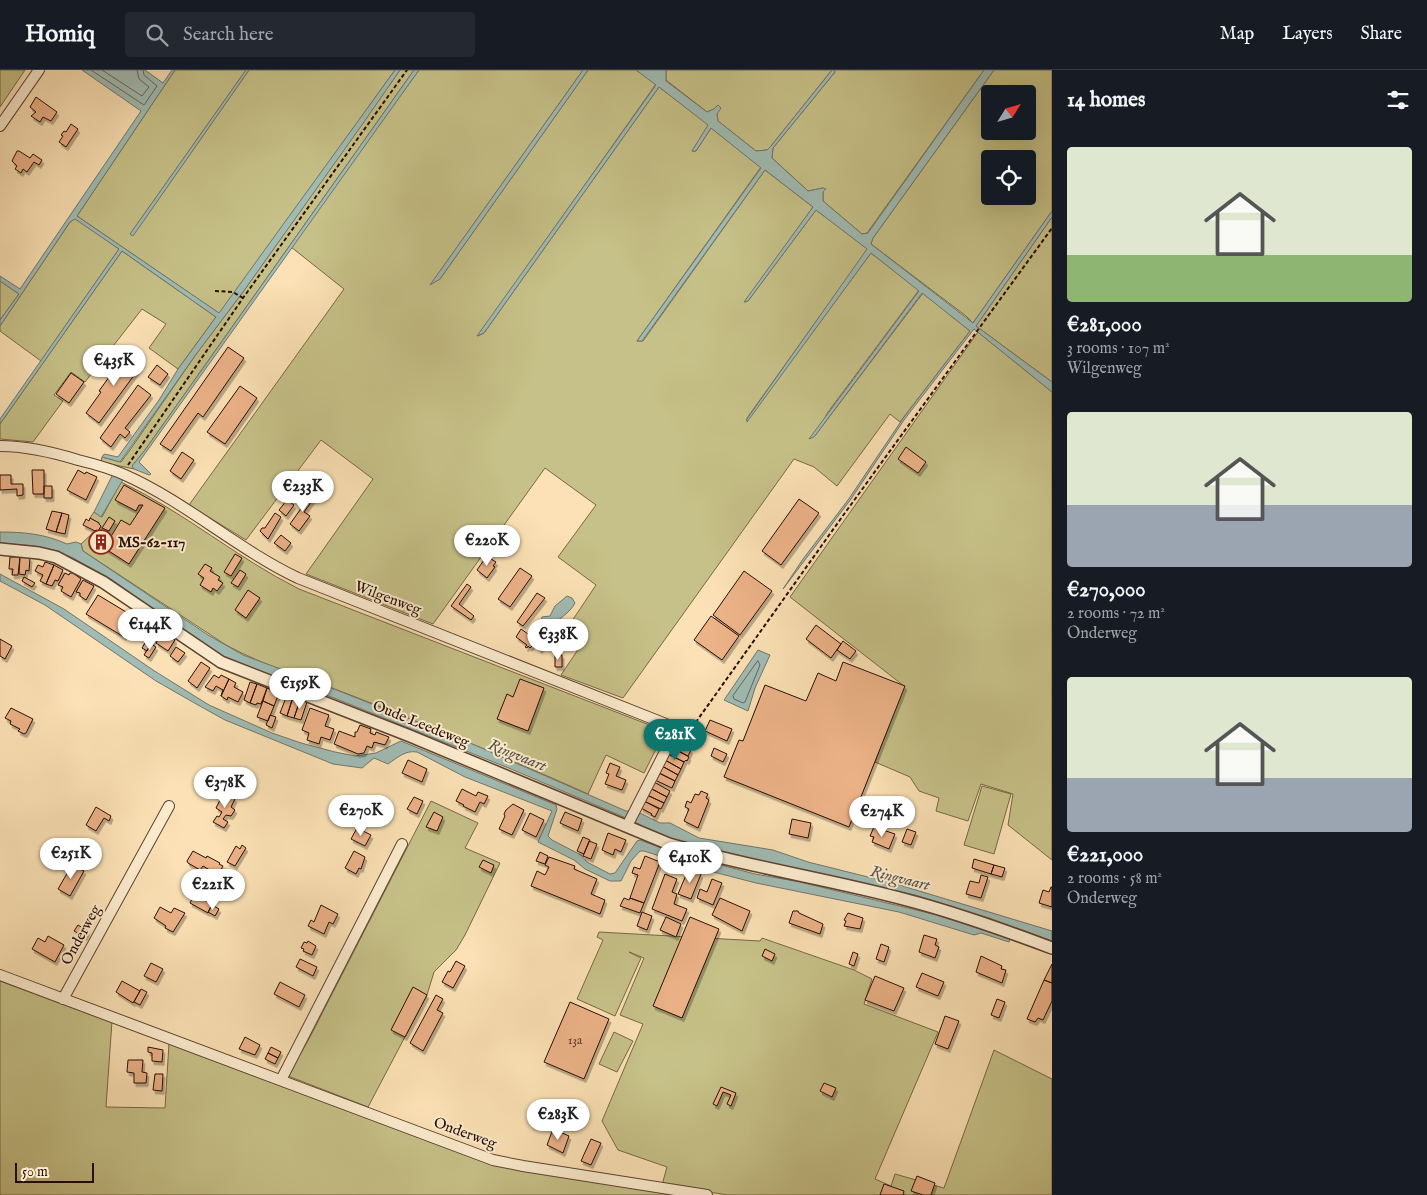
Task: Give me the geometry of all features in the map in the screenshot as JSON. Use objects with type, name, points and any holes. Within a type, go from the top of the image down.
[{"type":"street","points":[[0,126],[39,70]]},
{"type":"street","name":"Wilgenweg","points":[[0,446],[22,446],[46,451],[123,473],[156,490],[262,559],[298,578],[672,726],[674,729]]},
{"type":"street","name":"Oude Leedeweg","points":[[0,550],[39,553],[56,557],[103,582],[221,662],[628,824],[669,844],[706,855],[906,899],[958,914],[1052,948]]},
{"type":"street","points":[[628,824],[674,734],[674,729]]},
{"type":"street","name":"Onderweg","points":[[63,999],[169,806]]},
{"type":"street","points":[[281,1080],[402,844]]},
{"type":"street","name":"Onderweg","points":[[0,975],[493,1160],[706,1195]]},
{"type":"path","points":[[123,473],[149,432],[407,70]]},
{"type":"path","points":[[674,729],[696,722],[1052,228]]},
{"type":"path","points":[[215,291],[233,292],[244,298]]},
{"type":"shaded area","points":[[0,70],[25,70],[0,107]]},
{"type":"shaded area","points":[[175,70],[246,70],[131,233],[133,235],[249,70],[395,70],[220,314],[77,216]]},
{"type":"shaded area","points":[[400,70],[414,70],[132,466],[134,469],[101,462],[102,457],[121,462]]},
{"type":"shaded area","points":[[419,70],[583,70],[431,284],[440,279],[588,70],[636,70],[656,84],[478,336],[484,333],[659,87],[709,125],[692,151],[696,151],[711,128],[761,167],[637,341],[643,341],[765,170],[813,207],[745,302],[748,301],[816,210],[868,249],[747,418],[747,421],[871,253],[919,290],[828,412],[814,437],[923,293],[970,331],[900,422],[890,414],[837,486],[814,467],[794,459],[623,698],[561,675],[579,648],[562,636],[596,585],[558,557],[596,505],[545,468],[433,624],[306,574],[373,479],[321,440],[246,540],[189,505],[344,289],[291,247]]},
{"type":"shaded area","points":[[666,70],[832,70],[771,146],[767,150],[756,151],[718,121],[714,109],[707,112],[666,80]]},
{"type":"shaded area","points":[[834,70],[984,70],[867,233],[862,234],[823,201],[825,189],[808,191],[772,158],[773,148],[835,72]]},
{"type":"shaded area","points":[[994,70],[1052,70],[1052,211],[973,323],[871,244],[873,238],[981,88],[981,140],[1036,140],[1036,85],[983,85]]},
{"type":"shaded area","points":[[1052,217],[1052,382],[976,326]]},
{"type":"shaded area","points":[[75,218],[119,249],[41,361],[0,331],[0,326],[70,222]]},
{"type":"shaded area","points":[[122,251],[216,317],[178,369],[149,348],[166,324],[142,309],[85,382],[71,372],[54,395],[63,401],[33,442],[0,439],[0,424]]},
{"type":"shaded area","points":[[0,281],[19,294],[0,320]]},
{"type":"shaded area","points":[[978,332],[1052,392],[1052,860],[1008,825],[1013,794],[981,784],[968,821],[936,811],[939,798],[919,791],[910,777],[875,762],[904,686],[790,597]]},
{"type":"shaded area","points":[[121,482],[167,507],[276,577],[299,589],[665,731],[644,773],[606,755],[588,794],[442,731],[272,666],[226,645],[83,551],[81,544],[95,531],[99,523],[90,518],[94,512],[102,517]]},
{"type":"shaded area","points":[[982,786],[1011,794],[994,854],[964,845]]},
{"type":"shaded area","points":[[431,801],[478,823],[465,848],[500,863],[456,950],[434,972],[427,995],[368,1107],[288,1076],[310,1037]]},
{"type":"shaded area","points":[[599,932],[760,941],[762,938],[854,970],[872,979],[864,1004],[938,1032],[875,1179],[891,1186],[895,1174],[944,1188],[994,1050],[1052,1079],[1052,1195],[728,1195],[662,1185],[667,1167],[618,1150],[602,1121],[643,1024],[620,1015],[644,958],[629,952],[641,958],[615,1016],[577,999],[603,940],[597,937]]},
{"type":"shaded area","points":[[0,979],[112,1021],[106,1107],[165,1108],[169,1043],[456,1150],[685,1195],[0,1195]]},
{"type":"shaded area","points":[[614,1032],[633,1041],[617,1072],[599,1064]]},
{"type":"water","points":[[82,70],[145,70],[163,83],[172,70],[175,70],[77,216],[219,313],[395,70],[400,70],[120,462],[102,457],[104,454],[118,457],[216,317],[122,251],[0,424],[0,419],[119,249],[75,219],[70,222],[0,326],[0,320],[19,294],[0,281],[0,276],[20,289],[141,111]]},
{"type":"water","points":[[246,70],[249,70],[133,236],[130,234]]},
{"type":"water","points":[[414,70],[419,70],[139,462],[151,474],[149,475],[134,469],[132,466]]},
{"type":"water","points":[[583,70],[588,70],[440,279],[430,285]]},
{"type":"water","points":[[636,70],[666,70],[666,81],[707,112],[718,105],[721,108],[717,114],[718,121],[756,151],[767,150],[771,146],[832,70],[834,70],[835,72],[773,148],[772,158],[808,191],[826,189],[823,192],[823,201],[862,234],[868,233],[984,70],[994,70],[983,85],[981,85],[981,88],[873,238],[871,244],[973,323],[1052,211],[1052,217],[976,326],[1052,382],[1052,392],[974,329],[904,420],[851,499],[783,589],[803,559],[848,500],[904,417],[970,331],[922,293],[814,437],[809,439],[919,291],[871,253],[747,422],[747,419],[867,249],[816,210],[748,301],[744,302],[813,207],[765,170],[642,341],[637,341],[761,168],[711,128],[696,151],[692,151],[708,125],[659,87],[484,333],[477,336],[656,85]]},
{"type":"water","points":[[113,474],[124,478],[101,517],[94,512]]},
{"type":"water","points":[[0,532],[34,534],[67,544],[76,542],[81,544],[83,551],[208,635],[243,655],[463,740],[626,811],[638,812],[660,823],[670,823],[699,838],[773,850],[808,862],[896,884],[1052,931],[1052,941],[989,918],[915,895],[792,869],[689,845],[663,837],[633,821],[511,769],[334,698],[230,660],[215,652],[111,579],[73,558],[53,550],[0,543]]},
{"type":"water","points":[[0,574],[64,609],[153,670],[209,705],[272,733],[301,743],[355,756],[376,753],[401,741],[556,805],[557,809],[548,836],[581,855],[587,862],[610,874],[615,873],[637,841],[640,840],[675,853],[755,874],[800,882],[937,915],[1010,939],[1009,942],[981,933],[974,935],[899,912],[756,883],[698,868],[644,851],[640,851],[631,861],[621,881],[610,881],[538,842],[552,811],[465,777],[417,752],[405,753],[388,764],[374,758],[362,768],[333,764],[225,720],[156,681],[45,605],[0,581]]},
{"type":"water","points":[[567,596],[572,598],[575,603],[570,610],[545,628],[540,624],[542,617],[550,616],[555,606]]},
{"type":"water","points":[[758,650],[770,655],[755,688],[748,711],[724,700]]},
{"type":"building","points":[[36,97],[57,112],[51,121],[43,117],[40,122],[31,116],[36,112],[30,107]]},
{"type":"building","points":[[71,124],[78,129],[66,147],[59,142],[63,136],[61,135],[64,131],[66,132]]},
{"type":"building","points":[[17,151],[30,158],[33,154],[42,160],[39,165],[34,162],[27,172],[23,169],[21,173],[15,169],[17,166],[12,161]]},
{"type":"building","points":[[228,347],[244,358],[203,417],[198,413],[171,451],[160,444]]},
{"type":"building","points":[[127,352],[143,363],[99,423],[86,413]]},
{"type":"building","points":[[157,365],[168,374],[160,385],[148,377]]},
{"type":"building","points":[[71,373],[84,382],[69,403],[56,394]]},
{"type":"building","points":[[138,385],[151,395],[125,428],[130,432],[125,438],[120,434],[111,447],[100,438]]},
{"type":"building","points":[[240,386],[257,398],[225,444],[207,432]]},
{"type":"building","points":[[906,447],[926,462],[918,473],[898,459]]},
{"type":"building","points":[[182,452],[194,460],[181,479],[170,471]]},
{"type":"building","points":[[32,470],[44,470],[44,494],[33,494]]},
{"type":"building","points":[[78,470],[97,477],[86,500],[67,490]]},
{"type":"building","points":[[0,475],[11,475],[11,484],[23,484],[23,495],[17,496],[17,489],[0,490]]},
{"type":"building","points":[[124,485],[165,508],[129,564],[104,548],[121,520],[130,525],[143,505],[139,505],[136,511],[115,500]]},
{"type":"building","points":[[44,486],[52,486],[52,498],[44,498]]},
{"type":"building","points":[[309,492],[315,497],[304,512],[310,516],[299,531],[290,524]]},
{"type":"building","points":[[799,499],[819,513],[781,565],[762,551]]},
{"type":"building","points":[[287,500],[294,505],[286,516],[279,510]]},
{"type":"building","points":[[52,511],[62,513],[56,532],[46,529]]},
{"type":"building","points":[[62,513],[69,515],[65,534],[56,532]]},
{"type":"building","points":[[275,513],[281,517],[268,539],[260,531],[262,528],[265,528]]},
{"type":"building","points":[[109,517],[115,521],[109,531],[102,528]]},
{"type":"building","points":[[90,518],[101,526],[98,531],[83,525],[86,519],[89,521]]},
{"type":"building","points":[[281,535],[291,543],[285,551],[274,543]]},
{"type":"building","name":"MS-62-117","points":[[99,536],[107,540],[102,548],[95,544]]},
{"type":"building","points":[[235,554],[242,558],[231,576],[224,572]]},
{"type":"building","points":[[10,557],[20,557],[18,575],[12,575],[13,569],[9,569]]},
{"type":"building","points":[[20,557],[30,558],[29,571],[26,570],[25,575],[19,574]]},
{"type":"building","points":[[488,557],[496,562],[493,566],[495,567],[487,578],[477,570]]},
{"type":"building","points":[[45,562],[54,565],[46,584],[40,581],[43,575],[35,571],[38,565],[43,567]]},
{"type":"building","points":[[205,564],[212,568],[210,571],[220,577],[218,580],[223,583],[217,591],[213,588],[211,592],[200,585],[204,578],[198,574]]},
{"type":"building","points":[[54,565],[63,570],[58,581],[55,580],[52,586],[46,584]]},
{"type":"building","points":[[520,568],[532,576],[510,607],[498,599]]},
{"type":"building","points":[[240,570],[246,574],[238,587],[231,583]]},
{"type":"building","points":[[744,571],[772,591],[740,635],[713,615]]},
{"type":"building","points":[[65,573],[69,575],[73,573],[81,579],[71,597],[61,591],[63,587],[58,585]]},
{"type":"building","points":[[24,577],[35,583],[32,587],[22,581]]},
{"type":"building","points":[[83,580],[94,586],[86,600],[80,596],[80,593],[76,592]]},
{"type":"building","points":[[467,584],[471,587],[459,604],[474,616],[471,620],[451,606]]},
{"type":"building","points":[[248,590],[260,598],[246,618],[235,610]]},
{"type":"building","points":[[537,593],[545,598],[523,626],[517,622]]},
{"type":"building","points":[[98,595],[136,618],[124,637],[86,614]]},
{"type":"building","points":[[141,615],[153,624],[145,637],[132,627]]},
{"type":"building","points":[[711,616],[739,636],[722,660],[694,640]]},
{"type":"building","points":[[816,625],[841,644],[831,658],[806,639]]},
{"type":"building","points":[[521,629],[528,634],[530,632],[532,636],[544,645],[540,650],[534,644],[530,648],[528,646],[527,648],[525,647],[527,645],[516,637]]},
{"type":"building","points":[[162,632],[175,640],[168,651],[156,643]]},
{"type":"building","points":[[151,633],[156,636],[147,651],[142,648]]},
{"type":"building","points":[[0,639],[12,646],[5,659],[0,656]]},
{"type":"building","points":[[843,641],[856,651],[850,659],[837,650]]},
{"type":"building","points":[[151,644],[156,647],[149,658],[144,655]]},
{"type":"building","points":[[176,647],[185,653],[178,662],[170,656]]},
{"type":"building","points":[[555,655],[562,655],[562,667],[555,667]]},
{"type":"building","points":[[201,662],[210,668],[197,688],[188,681]]},
{"type":"building","points":[[843,662],[905,686],[849,827],[724,777],[739,740],[743,741],[765,685],[806,701],[818,673],[836,681]]},
{"type":"building","points":[[214,675],[219,678],[221,675],[229,679],[221,696],[223,690],[216,686],[213,691],[205,687]]},
{"type":"building","points":[[229,679],[236,683],[234,687],[243,692],[238,702],[228,697],[227,700],[221,696]]},
{"type":"building","points":[[520,679],[544,688],[528,731],[497,719],[507,694],[513,697]]},
{"type":"building","points":[[250,682],[257,684],[250,703],[244,700]]},
{"type":"building","points":[[257,684],[267,688],[261,704],[257,703],[256,705],[250,703]]},
{"type":"building","points":[[267,688],[279,693],[274,706],[263,701]]},
{"type":"building","points":[[287,695],[293,697],[287,716],[280,713]]},
{"type":"building","points":[[293,697],[300,700],[294,718],[287,716]]},
{"type":"building","points":[[300,700],[307,702],[301,720],[294,718]]},
{"type":"building","points":[[263,701],[274,706],[268,721],[257,717]]},
{"type":"building","points":[[11,708],[33,719],[26,733],[18,731],[20,729],[10,724],[11,721],[5,718]]},
{"type":"building","points":[[310,708],[329,715],[325,726],[334,729],[330,740],[321,737],[319,744],[307,740],[309,733],[302,730]]},
{"type":"building","points":[[270,715],[276,717],[272,728],[266,725]]},
{"type":"building","points":[[710,720],[732,729],[727,741],[705,731]]},
{"type":"building","points":[[360,725],[371,729],[370,733],[375,735],[376,732],[389,737],[385,745],[374,742],[372,748],[367,746],[364,753],[358,754],[334,744],[339,731],[355,737],[355,732],[357,732]]},
{"type":"building","points":[[674,741],[691,750],[688,756],[671,747]]},
{"type":"building","points":[[671,747],[689,757],[687,761],[684,762],[668,754]]},
{"type":"building","points":[[714,748],[727,754],[723,762],[711,756]]},
{"type":"building","points":[[668,754],[684,762],[681,769],[665,760]]},
{"type":"building","points":[[408,760],[427,769],[422,782],[402,773]]},
{"type":"building","points":[[665,760],[681,769],[678,775],[662,766]]},
{"type":"building","points":[[610,763],[620,767],[616,776],[626,780],[622,790],[605,784],[609,774],[606,773]]},
{"type":"building","points":[[662,766],[678,775],[675,781],[659,773]]},
{"type":"building","points":[[659,773],[675,781],[672,788],[655,780]]},
{"type":"building","points":[[654,782],[670,791],[667,797],[650,788]]},
{"type":"building","points":[[650,788],[667,797],[664,803],[647,795]]},
{"type":"building","points":[[462,789],[476,796],[478,792],[488,796],[484,804],[480,802],[475,812],[456,801]]},
{"type":"building","points":[[701,791],[708,794],[706,798],[709,800],[698,828],[684,821],[689,809],[685,807],[687,801],[691,803],[695,794],[699,795]]},
{"type":"building","points":[[227,792],[235,799],[231,807],[235,810],[231,816],[226,815],[223,819],[228,822],[224,828],[213,822],[222,812],[216,808],[221,798]]},
{"type":"building","points":[[647,795],[664,803],[661,809],[644,801]]},
{"type":"building","points":[[414,797],[423,801],[417,814],[407,809]]},
{"type":"building","points":[[644,801],[659,809],[655,817],[641,808]]},
{"type":"building","points":[[513,804],[524,810],[512,835],[499,829],[506,810]]},
{"type":"building","points":[[96,807],[111,816],[109,821],[104,818],[96,831],[86,825]]},
{"type":"building","points":[[434,812],[443,817],[437,831],[426,827]]},
{"type":"building","points":[[565,812],[582,819],[578,831],[560,823]]},
{"type":"building","points":[[530,813],[544,820],[536,837],[522,830]]},
{"type":"building","points":[[792,819],[811,823],[808,838],[789,834]]},
{"type":"building","points":[[874,827],[895,834],[889,849],[872,842],[874,837],[870,836]]},
{"type":"building","points":[[357,828],[371,835],[365,846],[351,839]]},
{"type":"building","points":[[907,829],[916,832],[911,845],[902,842]]},
{"type":"building","points":[[608,833],[626,840],[621,852],[615,849],[613,855],[602,850]]},
{"type":"building","points":[[583,837],[590,840],[584,854],[577,851]]},
{"type":"building","points":[[589,841],[597,844],[591,859],[583,856]]},
{"type":"building","points":[[242,845],[246,848],[235,866],[227,862],[236,846],[240,849]]},
{"type":"building","points":[[193,851],[220,863],[223,866],[218,875],[203,866],[200,870],[188,863],[187,861]]},
{"type":"building","points":[[354,851],[365,857],[361,869],[359,868],[356,874],[345,868]]},
{"type":"building","points":[[540,852],[548,856],[545,864],[536,861]]},
{"type":"building","points":[[645,856],[660,862],[644,903],[630,898],[638,875],[632,873],[634,867],[640,869]]},
{"type":"building","points":[[549,857],[575,866],[574,869],[597,879],[591,894],[605,900],[600,914],[531,886],[537,871],[545,875],[549,867],[545,865]]},
{"type":"building","points":[[974,859],[994,865],[991,874],[972,868]]},
{"type":"building","points":[[483,860],[494,865],[491,873],[479,867]]},
{"type":"building","points":[[72,865],[84,871],[70,896],[58,889]]},
{"type":"building","points":[[994,865],[1005,868],[1002,877],[991,874]]},
{"type":"building","points":[[689,868],[701,874],[691,899],[678,894]]},
{"type":"building","points":[[665,874],[677,879],[672,892],[677,894],[674,904],[687,909],[682,921],[652,909]]},
{"type":"building","points":[[981,875],[988,877],[981,898],[966,894],[970,881],[979,883]]},
{"type":"building","points":[[712,879],[722,883],[713,905],[697,898],[700,889],[707,892]]},
{"type":"building","points":[[1051,887],[1052,907],[1039,903],[1043,890],[1049,892]]},
{"type":"building","points":[[194,895],[212,904],[208,913],[190,903]]},
{"type":"building","points":[[624,898],[644,903],[640,913],[620,906]]},
{"type":"building","points":[[720,898],[750,911],[742,931],[712,915]]},
{"type":"building","points":[[212,905],[219,909],[215,916],[208,912]]},
{"type":"building","points":[[321,905],[338,914],[333,924],[329,922],[324,934],[308,926],[311,920],[314,922]]},
{"type":"building","points":[[160,907],[171,913],[174,908],[185,913],[173,932],[165,928],[166,926],[154,918]]},
{"type":"building","points":[[793,911],[798,911],[823,924],[820,934],[789,923]]},
{"type":"building","points":[[642,912],[652,916],[647,930],[637,926]]},
{"type":"building","points":[[848,913],[863,918],[860,929],[844,926],[846,921],[844,920]]},
{"type":"building","points":[[666,917],[681,924],[676,937],[660,930]]},
{"type":"building","points":[[690,917],[719,929],[682,1018],[653,1006]]},
{"type":"building","points":[[78,925],[88,931],[85,937],[74,931]]},
{"type":"building","points":[[924,935],[937,939],[935,945],[939,947],[935,958],[919,952]]},
{"type":"building","points":[[48,936],[64,945],[55,962],[32,949],[38,938],[45,942]]},
{"type":"building","points":[[308,941],[316,946],[312,955],[301,948],[304,942],[307,943]]},
{"type":"building","points":[[881,944],[889,947],[884,962],[876,959]]},
{"type":"building","points":[[765,949],[775,954],[772,961],[762,956]]},
{"type":"building","points":[[853,952],[858,954],[854,966],[849,964]]},
{"type":"building","points":[[981,956],[1002,966],[1001,969],[1006,970],[1002,983],[976,972]]},
{"type":"building","points":[[300,959],[317,967],[313,976],[296,967]]},
{"type":"building","points":[[456,961],[465,966],[453,988],[442,982]]},
{"type":"building","points":[[151,963],[163,969],[156,982],[144,976]]},
{"type":"building","points":[[1052,964],[1052,983],[1044,980]]},
{"type":"building","points":[[922,973],[944,982],[938,996],[916,987]]},
{"type":"building","points":[[875,976],[904,988],[894,1011],[865,1000]]},
{"type":"building","points":[[1044,980],[1052,983],[1052,1001],[1043,1020],[1038,1018],[1035,1022],[1027,1019]]},
{"type":"building","points":[[122,981],[140,991],[133,1003],[116,992]]},
{"type":"building","points":[[280,982],[305,995],[299,1007],[274,994]]},
{"type":"building","points":[[413,987],[427,995],[405,1037],[391,1030]]},
{"type":"building","points":[[141,989],[147,992],[140,1005],[134,1002]]},
{"type":"building","points":[[436,995],[443,999],[437,1010],[443,1013],[423,1051],[410,1043]]},
{"type":"building","points":[[997,999],[1005,1002],[999,1018],[991,1015]]},
{"type":"building","points":[[570,1002],[609,1019],[584,1079],[544,1062]]},
{"type":"building","points":[[945,1016],[959,1021],[948,1049],[935,1044]]},
{"type":"building","points":[[245,1037],[260,1045],[255,1055],[239,1049]]},
{"type":"building","points":[[148,1047],[163,1050],[162,1062],[152,1061],[152,1053],[148,1052]]},
{"type":"building","points":[[271,1047],[281,1052],[278,1058],[268,1053]]},
{"type":"building","points":[[268,1053],[278,1058],[275,1064],[265,1059]]},
{"type":"building","points":[[128,1060],[143,1060],[142,1072],[147,1073],[146,1083],[134,1083],[134,1073],[127,1072]]},
{"type":"building","points":[[155,1074],[163,1074],[162,1091],[153,1090]]},
{"type":"building","points":[[824,1083],[836,1088],[832,1097],[820,1091]]},
{"type":"building","points":[[721,1087],[736,1093],[731,1106],[727,1104],[731,1095],[723,1092],[717,1106],[713,1104]]},
{"type":"building","points":[[553,1129],[569,1136],[563,1153],[547,1145]]},
{"type":"building","points":[[591,1139],[601,1143],[591,1165],[581,1161]]},
{"type":"building","points":[[917,1176],[935,1183],[931,1195],[923,1195],[911,1191]]},
{"type":"building","points":[[884,1184],[904,1191],[903,1195],[880,1195]]},
{"type":"place","name":"MS-62-117","points":[[101,542]]},
{"type":"water label","name":"Ringvaart","points":[[517,756]]},
{"type":"water label","name":"Ringvaart","points":[[900,879]]}]
